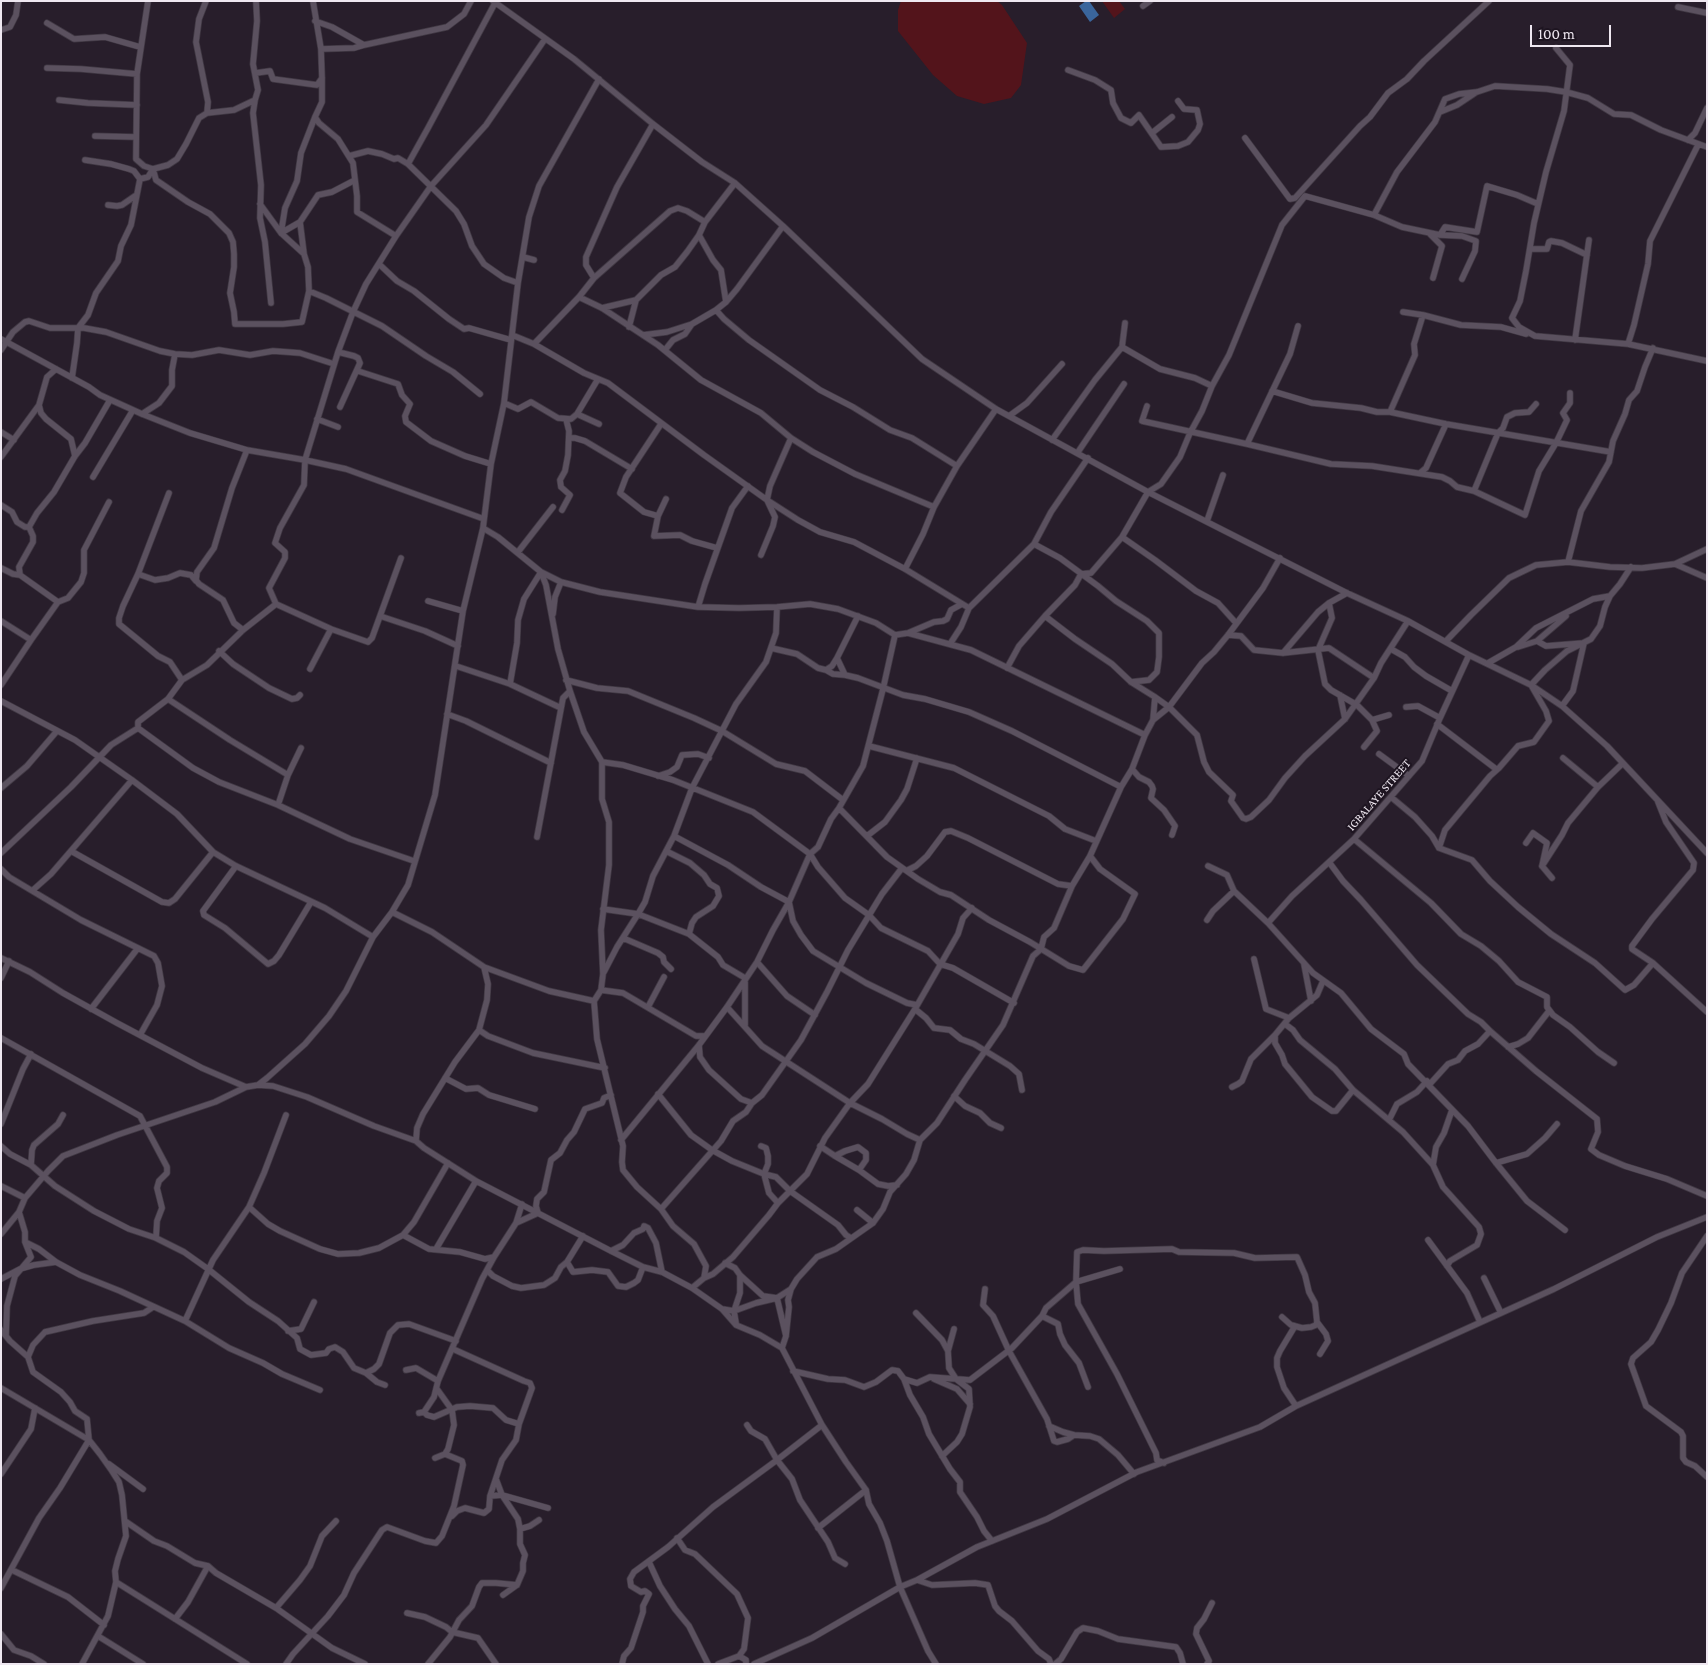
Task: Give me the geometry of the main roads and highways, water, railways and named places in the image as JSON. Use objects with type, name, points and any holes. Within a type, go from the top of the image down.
[{"type":"water","points":[[1089,1],[1099,15],[1090,22],[1079,6]]}]
